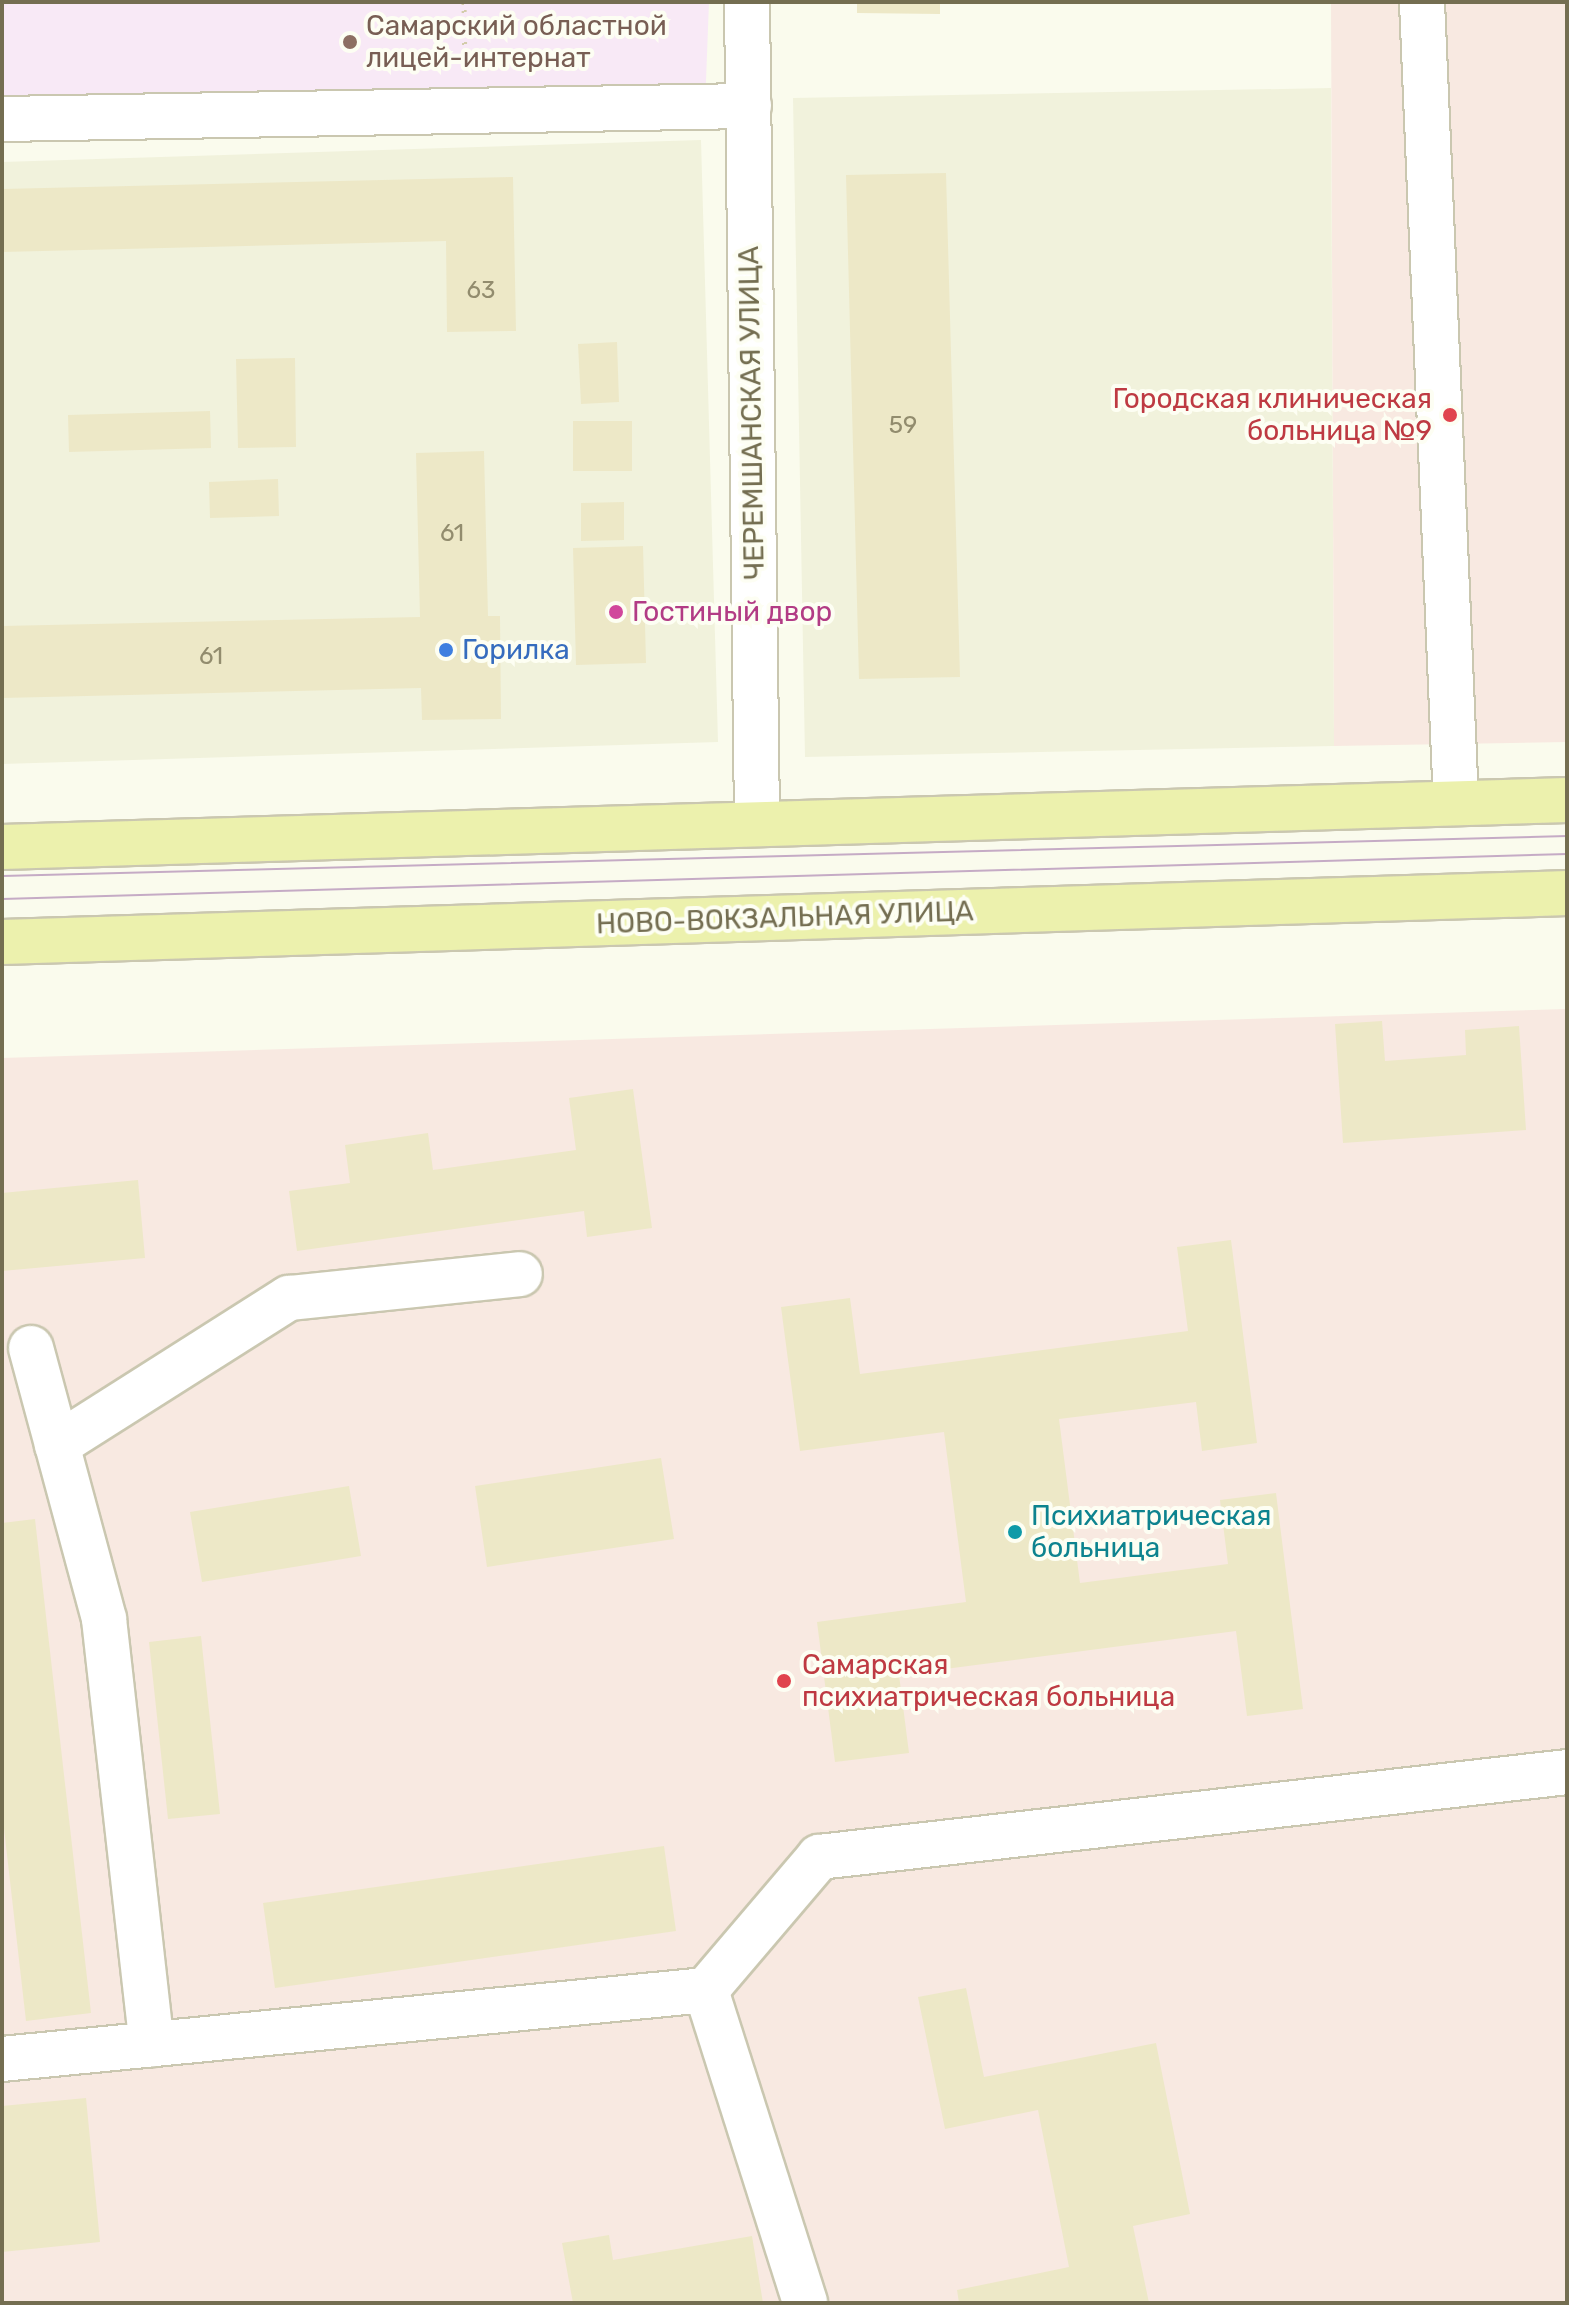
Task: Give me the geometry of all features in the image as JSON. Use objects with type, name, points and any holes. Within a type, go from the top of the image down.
[{"type":"main road","points":[[2,847],[1567,800]]},
{"type":"main road","name":"НОВО-ВОКЗАЛЬНАЯ УЛИЦА","points":[[2,942],[1567,893]]},
{"type":"street","name":"ЧЕРЕМШАНСКАЯ УЛИЦА","points":[[747,2],[757,824]]},
{"type":"street","points":[[1422,2],[1456,803]]},
{"type":"street","points":[[2,119],[749,106]]},
{"type":"street","points":[[57,1445],[289,1298],[520,1274]]},
{"type":"street","points":[[31,1348],[104,1619],[152,2044]]},
{"type":"street","points":[[2,2059],[706,1990],[819,1857],[1567,1772]]},
{"type":"street","points":[[706,1990],[805,2303]]},
{"type":"path","points":[[464,2],[465,73]]},
{"type":"shaded area","name":"Самарский областной лицей-интернат","points":[[2,2],[709,2],[705,107],[2,103]]},
{"type":"shaded area","name":"Городская клиническая больница №9","points":[[1331,2],[1567,2],[1567,742],[1334,746]]},
{"type":"shaded area","points":[[1331,88],[1334,746],[805,757],[793,98]]},
{"type":"shaded area","points":[[701,140],[718,742],[2,764],[2,162]]},
{"type":"shaded area","name":"Самарская психиатрическая больница","points":[[1567,1009],[1567,2303],[2,2303],[2,1058]]},
{"type":"building","points":[[857,2],[940,2],[940,14],[857,13]]},
{"type":"building","points":[[946,173],[960,677],[859,679],[846,175]]},
{"type":"building","points":[[513,177],[516,331],[447,332],[446,241],[2,252],[2,189]]},
{"type":"building","points":[[617,342],[619,402],[581,404],[578,344]]},
{"type":"building","points":[[295,358],[296,447],[238,448],[236,359]]},
{"type":"building","points":[[210,411],[211,448],[69,452],[68,415]]},
{"type":"building","points":[[573,421],[632,421],[632,471],[573,471]]},
{"type":"building","points":[[484,451],[488,616],[500,616],[501,719],[422,720],[421,688],[2,698],[2,626],[420,617],[416,453]]},
{"type":"building","points":[[278,479],[279,516],[210,518],[209,482]]},
{"type":"building","points":[[624,502],[624,540],[581,541],[581,503]]},
{"type":"building","points":[[643,546],[646,663],[576,665],[573,548]]},
{"type":"building","points":[[1382,1021],[1385,1061],[1466,1055],[1465,1030],[1519,1026],[1526,1130],[1343,1143],[1335,1024]]},
{"type":"building","points":[[633,1089],[652,1228],[587,1237],[584,1211],[297,1251],[289,1191],[350,1183],[345,1145],[428,1133],[433,1170],[576,1150],[569,1098]]},
{"type":"building","points":[[138,1180],[145,1258],[2,1271],[2,1193]]},
{"type":"building","name":"Психиатрическая больница","points":[[1231,1240],[1257,1443],[1202,1451],[1196,1402],[1059,1419],[1080,1583],[1228,1564],[1220,1500],[1276,1493],[1303,1709],[1247,1716],[1236,1631],[899,1675],[909,1753],[835,1762],[817,1622],[966,1602],[944,1432],[800,1451],[781,1307],[850,1298],[860,1374],[1188,1331],[1177,1247]]},
{"type":"building","points":[[661,1458],[674,1539],[487,1567],[475,1486]]},
{"type":"building","points":[[349,1486],[361,1556],[202,1582],[190,1512]]},
{"type":"building","points":[[35,1519],[91,2013],[26,2021],[2,1811],[2,1523]]},
{"type":"building","points":[[201,1636],[220,1814],[168,1819],[149,1642]]},
{"type":"building","points":[[664,1846],[676,1931],[275,1988],[263,1903]]},
{"type":"building","points":[[966,1988],[984,2077],[1156,2043],[1190,2214],[1133,2226],[1149,2303],[959,2303],[957,2290],[1069,2267],[1038,2110],[945,2129],[918,1997]]},
{"type":"building","points":[[86,2098],[100,2242],[2,2252],[2,2106]]},
{"type":"building","points":[[609,2235],[613,2260],[752,2236],[763,2303],[573,2303],[562,2243]]},
{"type":"tram line","points":[[2,876],[1567,836]]},
{"type":"tram line","points":[[2,899],[1567,854]]},
{"type":"place","name":"Самарский областной лицей-интернат","points":[[350,42]]},
{"type":"place","name":"Городская клиническая больница №9","points":[[1450,415]]},
{"type":"place","name":"Гостиный двор","points":[[616,612]]},
{"type":"place","name":"Горилка","points":[[446,650]]},
{"type":"place","name":"Психиатрическая больница","points":[[1015,1532]]},
{"type":"place","name":"Самарская психиатрическая больница","points":[[784,1681]]}]
